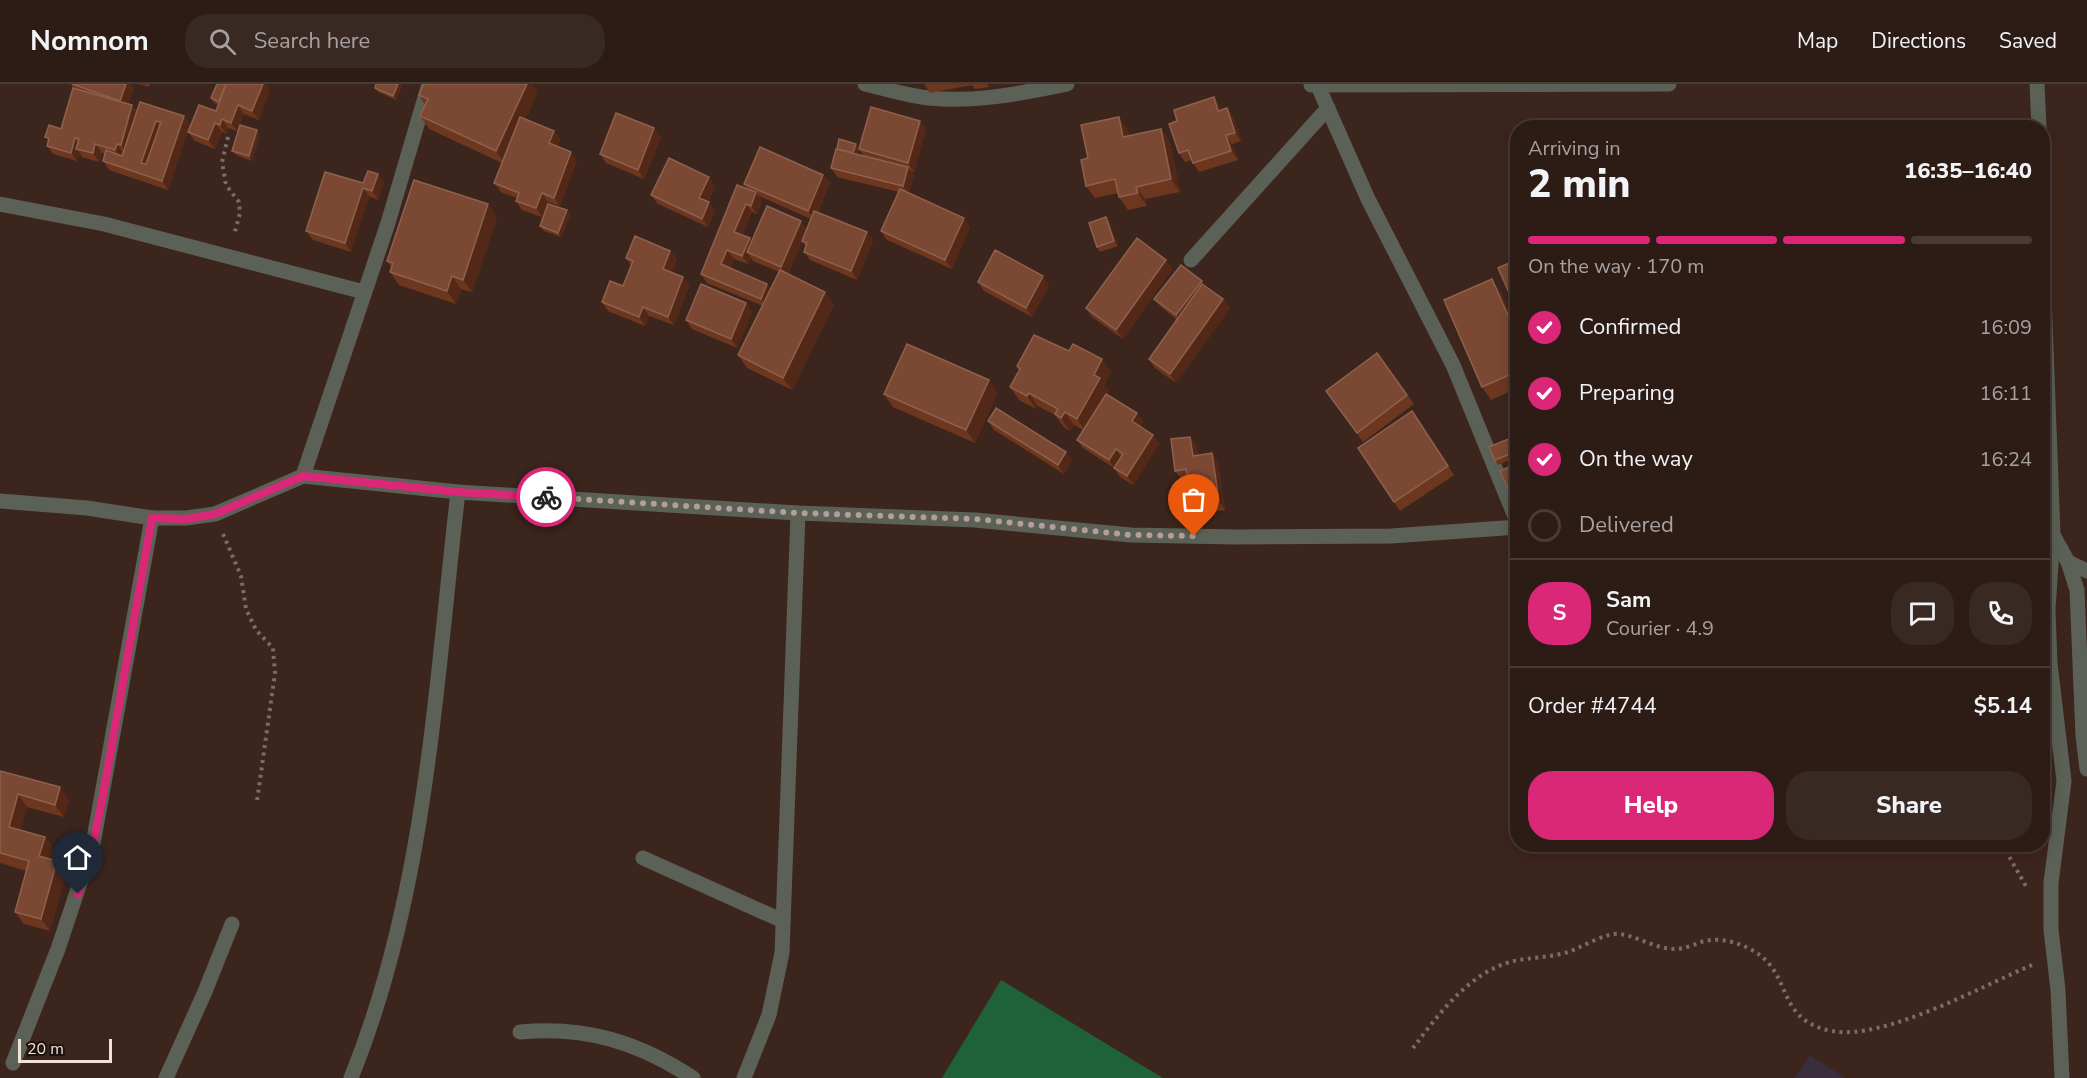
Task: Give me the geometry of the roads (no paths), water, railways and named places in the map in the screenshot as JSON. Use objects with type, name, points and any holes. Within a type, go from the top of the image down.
[{"type":"street","points":[[303,476],[388,224],[429,84]]},
{"type":"street","points":[[865,84],[928,98],[954,99],[995,97],[1067,84]]},
{"type":"street","points":[[1313,85],[1669,84]]},
{"type":"street","points":[[2037,84],[2038,120]]},
{"type":"street","points":[[1313,85],[1328,108],[1374,210],[1453,365],[1510,505]]},
{"type":"street","points":[[1191,260],[1328,108]]},
{"type":"street","points":[[0,204],[104,224],[364,292]]},
{"type":"street","points":[[0,501],[87,508],[152,518],[186,519],[215,514],[303,476],[458,492],[798,513],[975,519],[1131,535],[1391,536],[1510,526]]},
{"type":"street","points":[[351,1078],[383,990],[401,919],[416,838],[458,492]]},
{"type":"street","points":[[744,1078],[769,1015],[782,953],[798,513]]},
{"type":"street","points":[[2050,514],[2053,535],[2050,586]]},
{"type":"street","points":[[13,1063],[62,938],[93,844],[152,518]]},
{"type":"street","points":[[2053,535],[2068,562],[2076,590],[2083,736],[2087,769]]},
{"type":"street","points":[[2068,562],[2087,571]]},
{"type":"street","points":[[2050,664],[2064,781],[2051,883],[2051,930],[2055,956],[2062,1078]]},
{"type":"street","points":[[643,858],[783,921]]},
{"type":"street","points":[[165,1078],[204,994],[232,924]]},
{"type":"street","points":[[520,1032],[549,1029],[583,1032],[647,1051],[693,1078]]}]
